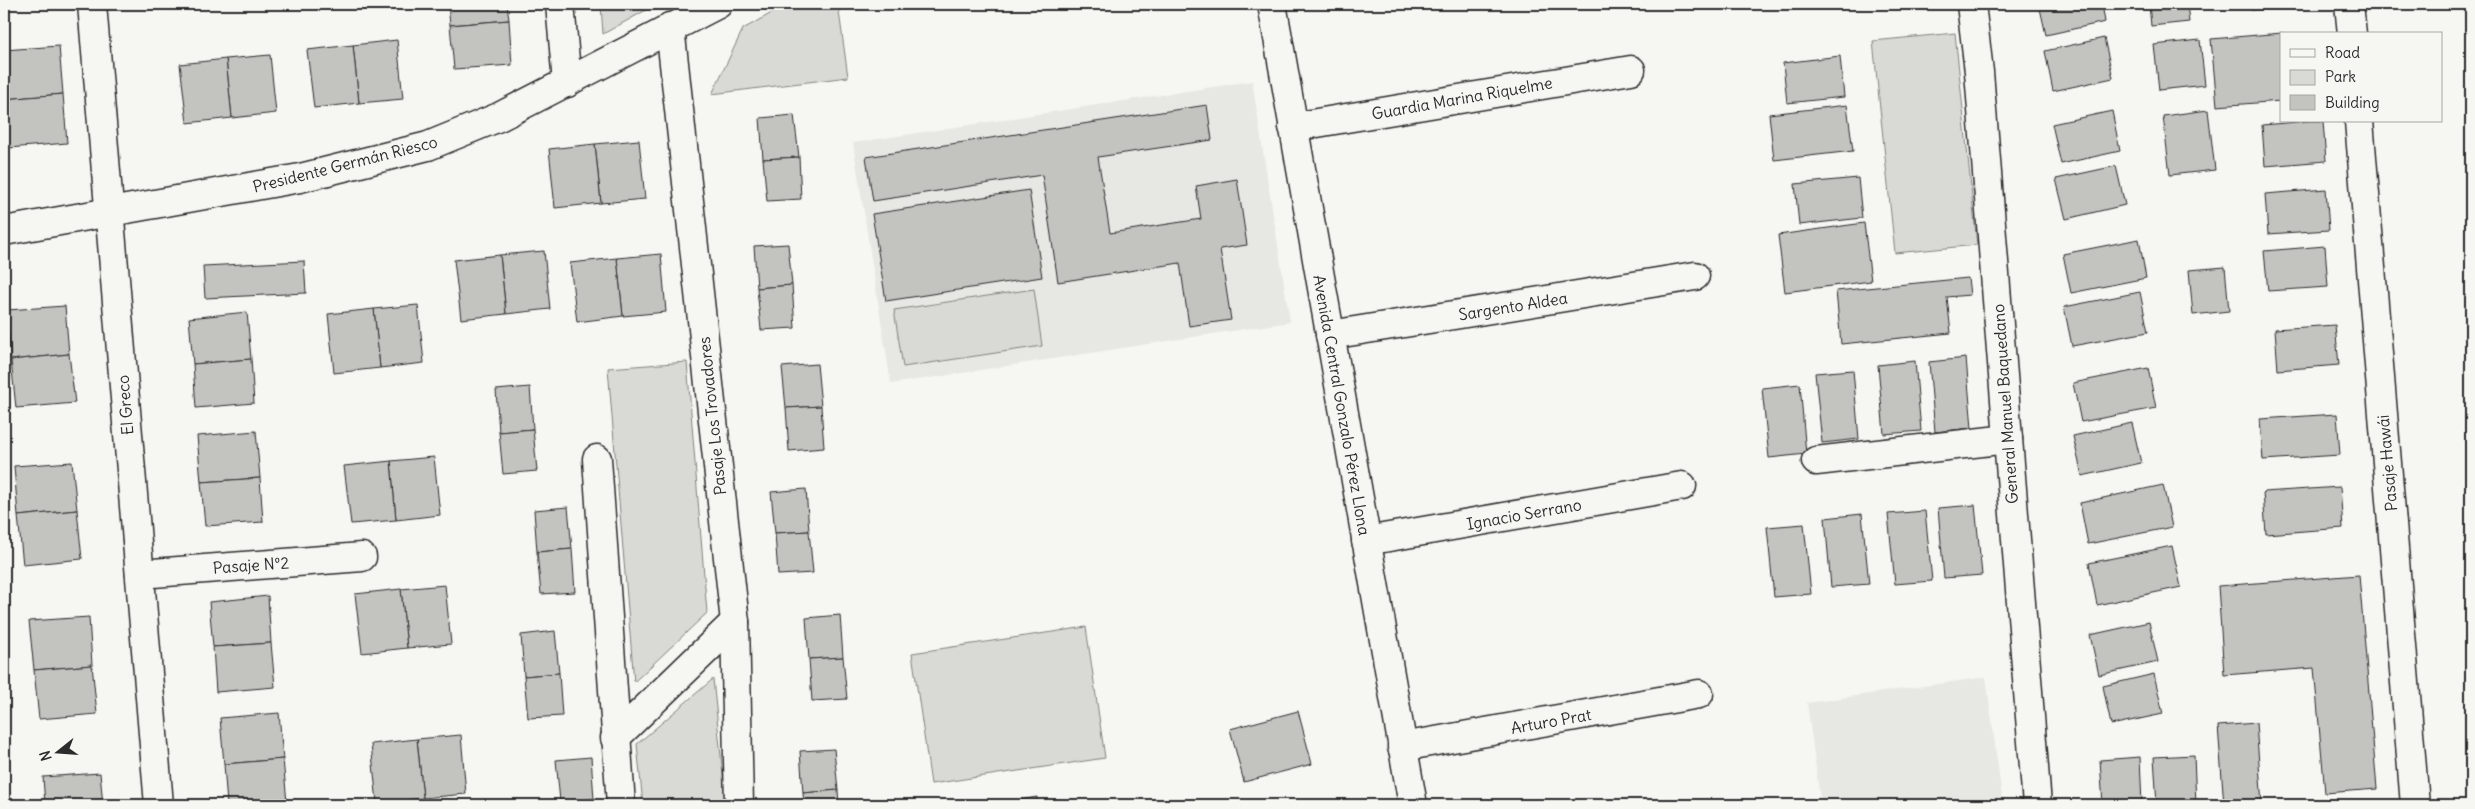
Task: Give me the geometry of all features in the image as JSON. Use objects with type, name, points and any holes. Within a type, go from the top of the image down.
[{"type":"street","name":"El Greco","points":[[92,4],[159,805]]},
{"type":"street","points":[[560,4],[567,83]]},
{"type":"street","name":"Presidente Germán Riesco","points":[[4,231],[300,178],[412,150],[465,132],[567,83],[670,27],[718,4]]},
{"type":"street","name":"Avenida Central Gonzalo Pérez Llona","points":[[1272,4],[1413,805]]},
{"type":"street","name":"General Manuel Baquedano","points":[[1971,4],[1979,72],[2037,805]]},
{"type":"street","points":[[2349,4],[2352,32]]},
{"type":"street","name":"Pasaje Los Trovadores","points":[[670,27],[735,622],[739,805]]},
{"type":"street","name":"Guardia Marina Riquelme","points":[[1293,127],[1631,70]]},
{"type":"street","name":"Pasaje Hawái","points":[[2359,122],[2414,805]]},
{"type":"street","name":"Sargento Aldea","points":[[1330,335],[1695,276]]},
{"type":"street","points":[[1816,461],[2008,439]]},
{"type":"street","points":[[598,459],[615,738],[621,805]]},
{"type":"street","name":"Ignacio Serrano","points":[[1366,542],[1682,486]]},
{"type":"street","name":"Pasaje Nº2","points":[[140,574],[362,556]]},
{"type":"street","points":[[615,738],[735,622]]},
{"type":"street","name":"Arturo Prat","points":[[1402,748],[1699,694]]},
{"type":"shaded area","points":[[1252,81],[1290,322],[891,384],[853,143]]},
{"type":"shaded area","points":[[1986,677],[2003,805],[1821,805],[1807,703]]},
{"type":"green space","points":[[601,4],[657,4],[603,34]]},
{"type":"green space","points":[[788,4],[838,4],[848,77],[712,94],[743,29]]},
{"type":"green space","points":[[1955,33],[1977,245],[1895,253],[1873,41]]},
{"type":"green space","points":[[1034,289],[1042,346],[903,367],[894,310]]},
{"type":"green space","points":[[687,362],[707,613],[634,682],[608,368]]},
{"type":"green space","points":[[1086,627],[1105,758],[931,784],[912,653]]},
{"type":"green space","points":[[713,679],[726,805],[643,805],[637,744]]},
{"type":"building","points":[[179,4],[236,4],[180,8]]},
{"type":"building","points":[[448,4],[507,4],[509,20],[450,25]]},
{"type":"building","points":[[2039,4],[2102,4],[2105,22],[2046,35]]},
{"type":"building","points":[[2149,4],[2187,4],[2189,22],[2151,26]]},
{"type":"building","points":[[2250,4],[2311,4],[2311,5],[2251,10]]},
{"type":"building","points":[[509,20],[512,65],[454,69],[450,25]]},
{"type":"building","points":[[2280,33],[2280,101],[2217,106],[2211,39]]},
{"type":"building","points":[[2104,38],[2113,78],[2053,91],[2045,51]]},
{"type":"building","points":[[397,40],[403,99],[359,103],[353,45]]},
{"type":"building","points":[[2200,40],[2205,85],[2159,90],[2154,45]]},
{"type":"building","points":[[353,45],[359,103],[314,108],[307,50]]},
{"type":"building","points":[[59,46],[63,94],[4,99],[4,50]]},
{"type":"building","points":[[270,55],[276,113],[232,118],[226,59]]},
{"type":"building","points":[[1840,56],[1844,97],[1787,103],[1783,63]]},
{"type":"building","points":[[226,59],[232,118],[187,123],[180,64]]},
{"type":"building","points":[[63,94],[67,143],[9,148],[4,99]]},
{"type":"building","points":[[1207,105],[1212,140],[1098,157],[1110,233],[1201,219],[1196,186],[1237,179],[1247,245],[1220,249],[1231,320],[1189,326],[1180,263],[1058,282],[1042,175],[873,201],[866,157]]},
{"type":"building","points":[[1847,105],[1853,151],[1774,160],[1769,114]]},
{"type":"building","points":[[2208,110],[2215,170],[2170,175],[2163,116]]},
{"type":"building","points":[[2112,111],[2120,151],[2061,164],[2052,124]]},
{"type":"building","points":[[794,115],[799,157],[763,159],[760,118]]},
{"type":"building","points":[[2323,122],[2326,161],[2265,166],[2262,125]]},
{"type":"building","points":[[639,140],[645,199],[601,203],[595,144]]},
{"type":"building","points":[[595,144],[601,203],[555,208],[549,149]]},
{"type":"building","points":[[799,157],[801,199],[767,201],[763,159]]},
{"type":"building","points":[[2116,166],[2125,205],[2066,219],[2056,179]]},
{"type":"building","points":[[1858,178],[1862,218],[1799,225],[1795,184]]},
{"type":"building","points":[[2326,189],[2329,230],[2268,234],[2265,194]]},
{"type":"building","points":[[1029,190],[1042,277],[886,301],[872,214]]},
{"type":"building","points":[[1864,223],[1871,281],[1785,292],[1778,235]]},
{"type":"building","points":[[2139,239],[2146,278],[2071,293],[2063,254]]},
{"type":"building","points":[[788,244],[792,285],[757,288],[754,246]]},
{"type":"building","points":[[2325,246],[2328,287],[2268,291],[2264,251]]},
{"type":"building","points":[[544,251],[550,309],[506,314],[500,255]]},
{"type":"building","points":[[661,254],[666,312],[623,316],[617,258]]},
{"type":"building","points":[[500,255],[506,314],[461,319],[454,260]]},
{"type":"building","points":[[617,258],[623,316],[577,322],[570,263]]},
{"type":"building","points":[[304,261],[306,293],[205,298],[203,266]]},
{"type":"building","points":[[2225,267],[2229,311],[2193,315],[2189,270]]},
{"type":"building","points":[[1968,278],[1970,295],[1947,297],[1951,333],[1841,344],[1836,291]]},
{"type":"building","points":[[792,285],[795,328],[761,330],[757,288]]},
{"type":"building","points":[[2140,292],[2148,332],[2072,346],[2064,307]]},
{"type":"building","points":[[418,305],[424,363],[380,368],[374,309]]},
{"type":"building","points":[[65,306],[69,354],[11,360],[7,310]]},
{"type":"building","points":[[374,309],[380,368],[334,373],[328,314]]},
{"type":"building","points":[[247,312],[251,359],[193,364],[189,318]]},
{"type":"building","points":[[2335,325],[2339,365],[2278,370],[2275,329]]},
{"type":"building","points":[[69,354],[75,403],[16,408],[11,360]]},
{"type":"building","points":[[1966,358],[1972,428],[1935,432],[1929,362]]},
{"type":"building","points":[[251,359],[254,403],[196,408],[193,364]]},
{"type":"building","points":[[1915,361],[1921,431],[1884,434],[1878,365]]},
{"type":"building","points":[[817,364],[821,406],[786,408],[782,367]]},
{"type":"building","points":[[2148,368],[2156,408],[2081,422],[2073,383]]},
{"type":"building","points":[[1853,370],[1859,439],[1822,443],[1815,373]]},
{"type":"building","points":[[1800,384],[1806,454],[1769,458],[1762,388]]},
{"type":"building","points":[[530,387],[533,429],[499,432],[496,390]]},
{"type":"building","points":[[821,406],[824,448],[789,451],[786,408]]},
{"type":"building","points":[[2337,414],[2340,455],[2263,460],[2260,419]]},
{"type":"building","points":[[2132,423],[2141,463],[2082,476],[2073,436]]},
{"type":"building","points":[[533,429],[537,471],[503,474],[499,432]]},
{"type":"building","points":[[256,431],[260,478],[201,482],[197,436]]},
{"type":"building","points":[[434,457],[440,515],[396,520],[391,461]]},
{"type":"building","points":[[391,461],[396,520],[351,524],[344,466]]},
{"type":"building","points":[[72,462],[77,510],[18,516],[14,466]]},
{"type":"building","points":[[260,478],[263,522],[205,526],[201,482]]},
{"type":"building","points":[[2163,485],[2172,527],[2088,544],[2080,503]]},
{"type":"building","points":[[2340,487],[2343,528],[2266,534],[2263,492]]},
{"type":"building","points":[[806,489],[809,531],[775,533],[771,492]]},
{"type":"building","points":[[1975,505],[1982,575],[1944,578],[1938,508]]},
{"type":"building","points":[[568,507],[572,549],[537,552],[534,510]]},
{"type":"building","points":[[77,510],[82,559],[23,565],[18,516]]},
{"type":"building","points":[[1925,511],[1932,581],[1895,584],[1888,514]]},
{"type":"building","points":[[1862,514],[1869,584],[1831,587],[1825,518]]},
{"type":"building","points":[[1804,524],[1811,594],[1774,597],[1767,527]]},
{"type":"building","points":[[809,531],[813,573],[778,575],[775,533]]},
{"type":"building","points":[[2172,546],[2181,587],[2097,605],[2089,563]]},
{"type":"building","points":[[572,549],[575,592],[541,594],[537,552]]},
{"type":"building","points":[[2359,575],[2377,789],[2325,793],[2314,668],[2224,675],[2218,586]]},
{"type":"building","points":[[445,585],[451,644],[407,648],[401,589]]},
{"type":"building","points":[[401,589],[407,648],[362,653],[355,594]]},
{"type":"building","points":[[268,596],[271,643],[213,647],[209,602]]},
{"type":"building","points":[[840,615],[843,657],[809,659],[806,618]]},
{"type":"building","points":[[89,617],[92,665],[34,670],[29,621]]},
{"type":"building","points":[[2149,622],[2158,662],[2099,675],[2090,635]]},
{"type":"building","points":[[555,631],[559,673],[524,676],[521,635]]},
{"type":"building","points":[[271,643],[275,687],[216,692],[213,647]]},
{"type":"building","points":[[843,657],[847,699],[812,701],[809,659]]},
{"type":"building","points":[[92,665],[97,714],[39,719],[34,670]]},
{"type":"building","points":[[559,673],[562,716],[528,718],[524,676]]},
{"type":"building","points":[[2154,674],[2163,714],[2111,725],[2103,686]]},
{"type":"building","points":[[1298,711],[1312,764],[1244,782],[1230,729]]},
{"type":"building","points":[[279,713],[283,759],[224,764],[220,718]]},
{"type":"building","points":[[2256,723],[2262,805],[2224,805],[2218,726]]},
{"type":"building","points":[[461,735],[466,794],[423,798],[417,739]]},
{"type":"building","points":[[417,739],[423,798],[377,803],[371,744]]},
{"type":"building","points":[[834,749],[838,790],[803,793],[800,751]]},
{"type":"building","points":[[2194,755],[2196,805],[2157,805],[2154,757]]},
{"type":"building","points":[[591,757],[594,799],[560,801],[556,760]]},
{"type":"building","points":[[2140,757],[2142,805],[2103,805],[2100,760]]},
{"type":"building","points":[[283,759],[287,803],[227,805],[224,764]]},
{"type":"building","points":[[100,773],[103,805],[45,805],[43,777]]},
{"type":"building","points":[[838,790],[839,805],[804,805],[803,793]]},
{"type":"building","points":[[1037,797],[1038,805],[992,805]]},
{"type":"building","points":[[594,799],[595,805],[560,805],[560,801]]}]
